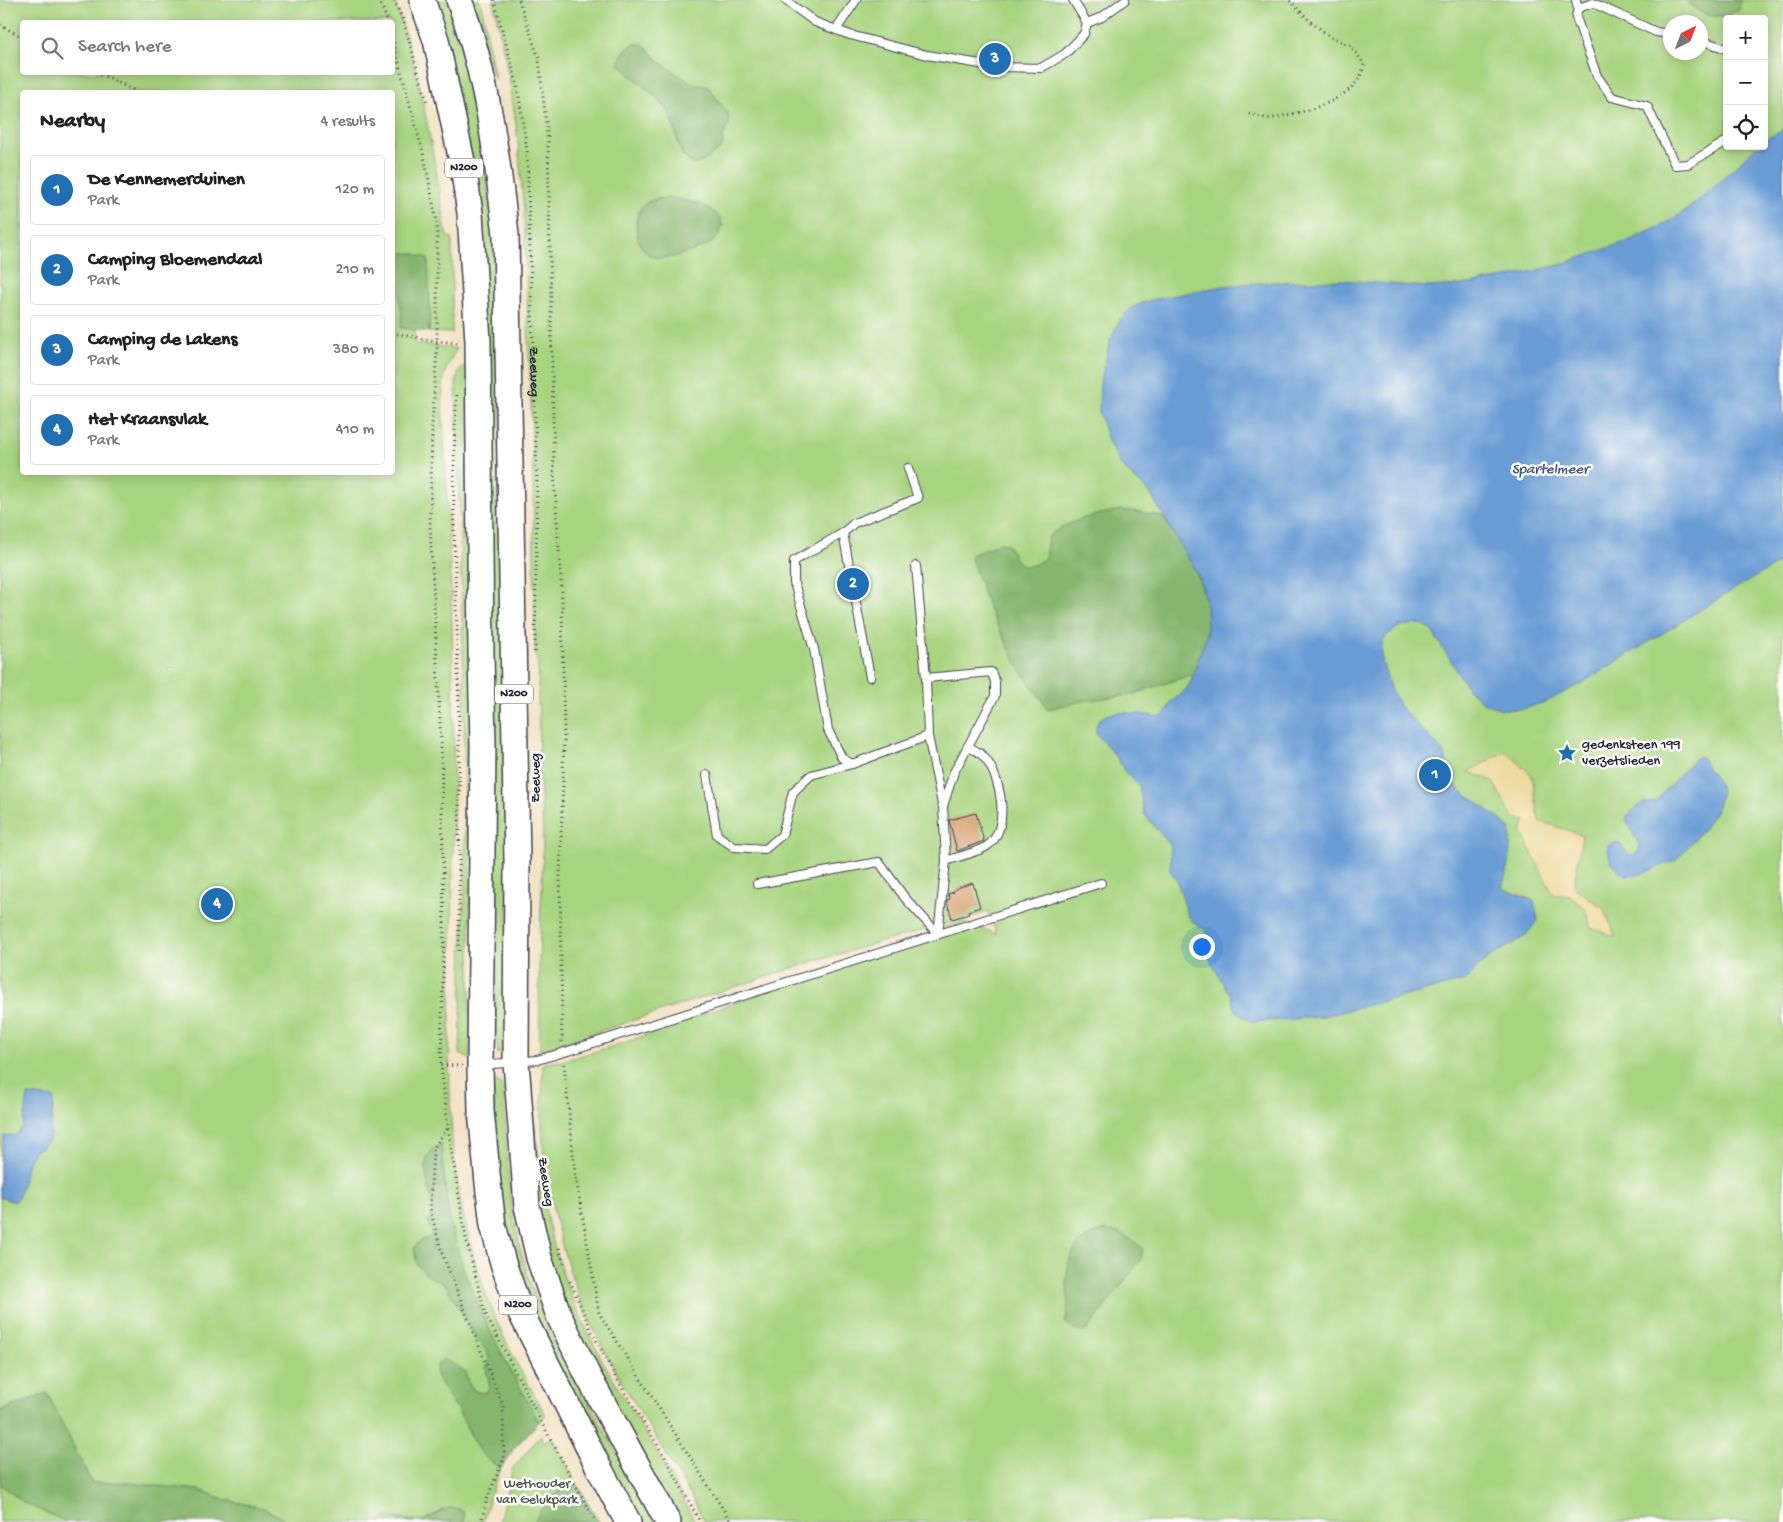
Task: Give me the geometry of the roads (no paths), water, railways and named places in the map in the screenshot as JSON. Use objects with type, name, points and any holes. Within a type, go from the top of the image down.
[{"type":"main road","name":"N200","points":[[422,0],[436,40],[463,166],[470,213],[478,341],[483,745],[480,1065],[481,1111],[493,1225],[503,1263],[520,1311],[628,1522]]},
{"type":"main road","name":"Zeeweg","points":[[459,0],[483,79],[494,141],[506,234],[516,861],[516,1062],[527,1206],[539,1258],[559,1316],[587,1374],[668,1522]]},
{"type":"lane","points":[[785,0],[815,22],[850,35],[927,54],[998,67],[1042,68],[1065,54],[1084,34],[1087,23],[1072,0]]},
{"type":"lane","points":[[836,30],[856,0]]},
{"type":"lane","points":[[1087,23],[1102,16],[1125,0]]},
{"type":"lane","points":[[1663,33],[1656,32],[1593,3],[1577,4],[1576,17],[1597,76],[1612,98],[1647,106],[1675,165],[1688,164],[1723,144]]},
{"type":"lane","points":[[1708,43],[1723,48]]},
{"type":"lane","points":[[852,764],[842,758],[828,730],[814,649],[794,583],[794,561],[843,533],[854,523],[918,498],[908,468]]},
{"type":"lane","points":[[843,533],[870,677]]},
{"type":"lane","points":[[916,566],[926,678],[928,736],[943,806],[946,861],[938,934]]},
{"type":"lane","points":[[926,678],[991,672],[995,681],[996,696],[954,772],[943,806]]},
{"type":"lane","points":[[707,775],[717,835],[734,847],[765,849],[782,834],[793,792],[811,775],[852,764],[928,736]]},
{"type":"lane","points":[[946,861],[986,846],[1001,827],[1002,806],[989,764],[981,754],[968,746]]},
{"type":"lane","points":[[758,884],[879,862],[905,898],[938,934]]},
{"type":"lane","points":[[480,1065],[536,1060],[562,1053],[1100,883]]},
{"type":"water","name":"Spartelmeer","points":[[1783,130],[1783,561],[1582,683],[1548,701],[1523,709],[1502,709],[1484,703],[1469,690],[1432,631],[1422,624],[1400,626],[1387,635],[1382,644],[1382,661],[1389,685],[1400,707],[1441,749],[1446,759],[1449,778],[1461,791],[1511,829],[1509,862],[1502,888],[1534,901],[1538,920],[1524,937],[1488,958],[1465,981],[1320,1017],[1253,1022],[1244,1017],[1234,1008],[1230,994],[1208,956],[1212,945],[1211,939],[1205,929],[1195,924],[1188,916],[1176,878],[1170,871],[1171,846],[1144,814],[1139,786],[1125,772],[1117,758],[1096,733],[1097,723],[1102,717],[1111,714],[1132,713],[1161,717],[1167,711],[1171,702],[1183,693],[1190,683],[1207,634],[1206,600],[1200,579],[1150,493],[1122,467],[1108,441],[1099,413],[1100,382],[1110,341],[1121,318],[1131,308],[1150,300],[1223,286],[1269,282],[1341,280],[1428,287],[1463,285],[1505,278],[1562,264],[1628,241],[1665,224],[1688,209],[1713,188],[1753,150],[1768,150],[1768,138]]},
{"type":"water","points":[[1701,756],[1707,768],[1720,785],[1721,794],[1716,809],[1705,827],[1676,860],[1641,874],[1627,876],[1622,873],[1610,860],[1608,845],[1618,842],[1629,855],[1639,851],[1639,844],[1626,821],[1627,816],[1642,803],[1655,802],[1694,759]]},
{"type":"water","points":[[28,1095],[54,1098],[49,1141],[34,1151],[27,1165],[20,1193],[15,1202],[0,1197],[0,1166],[4,1136],[16,1135],[23,1127]]},
{"type":"place","name":"Camping de Lakens","points":[[995,59]]},
{"type":"place","name":"Camping Bloemendaal","points":[[853,584]]},
{"type":"place","name":"gedenksteen 199 verzetslieden","points":[[1567,753]]},
{"type":"place","name":"De Kennemerduinen","points":[[1435,775]]},
{"type":"place","name":"Het Kraansvlak","points":[[217,904]]},
{"type":"park label","name":"Wethouder van Gelukpark","points":[[537,1492]]}]
